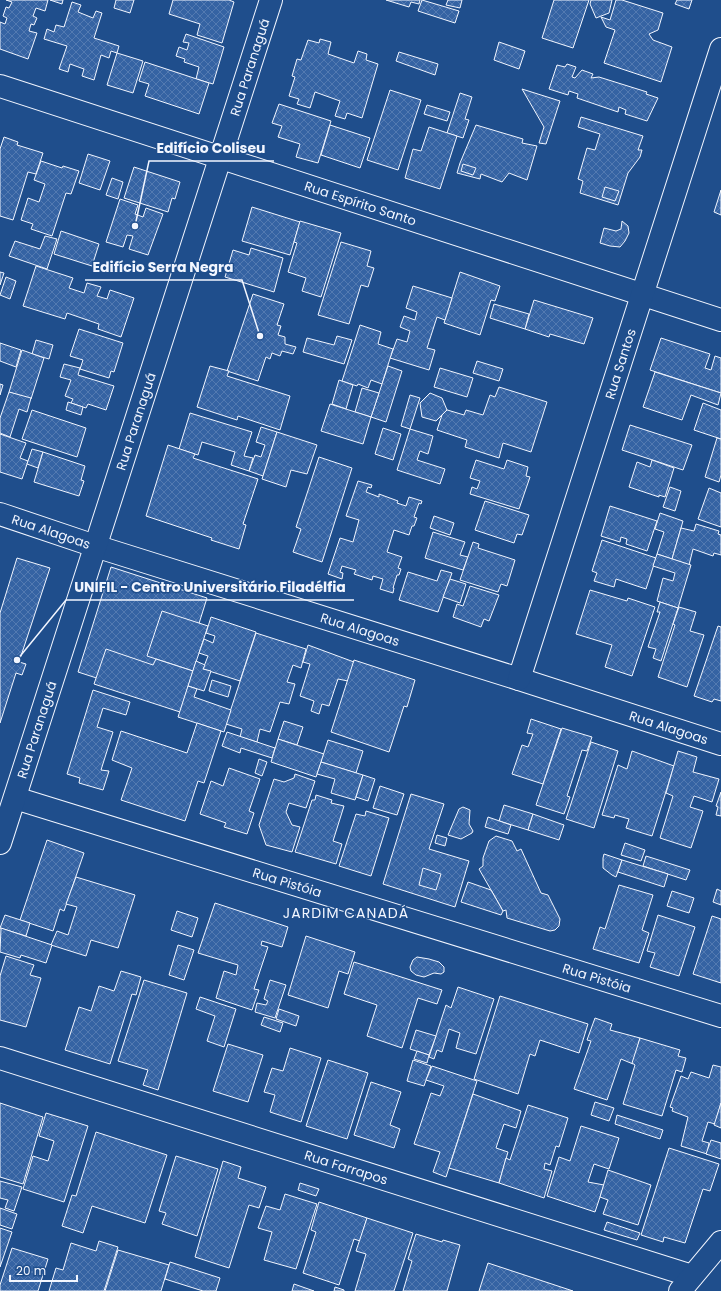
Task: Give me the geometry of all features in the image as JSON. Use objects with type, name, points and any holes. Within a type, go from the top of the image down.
[{"type":"street","name":"Rua Paranaguá","points":[[0,843],[271,0]]},
{"type":"street","name":"Rua Santos","points":[[519,679],[721,49]]},
{"type":"street","name":"Rua Espírito Santo","points":[[0,86],[721,320]]},
{"type":"street","name":"Rua Alagoas","points":[[0,514],[95,546],[721,744]]},
{"type":"street","name":"Rua Pistóia","points":[[14,798],[721,1016]]},
{"type":"street","name":"Rua Farrapos","points":[[0,1058],[686,1283]]},
{"type":"street","points":[[686,1283],[721,1242]]},
{"type":"building","points":[[6,0],[48,0],[45,11],[36,8],[33,16],[37,18],[34,25],[31,24],[29,31],[37,33],[28,59],[0,49],[0,22],[5,24],[7,18],[3,16],[6,7],[9,8],[12,2]]},
{"type":"building","points":[[50,0],[63,0],[62,4]]},
{"type":"building","points":[[116,0],[134,0],[130,13],[114,8]]},
{"type":"building","points":[[173,0],[229,0],[234,2],[222,43],[197,35],[200,24],[169,14]]},
{"type":"building","points":[[386,0],[420,0],[419,4],[411,2],[409,7]]},
{"type":"building","points":[[422,0],[459,11],[455,23],[418,11]]},
{"type":"building","points":[[448,0],[462,0],[460,8],[446,5]]},
{"type":"building","points":[[554,0],[589,0],[573,48],[542,38]]},
{"type":"building","points":[[591,0],[612,0],[609,13],[596,18],[590,4]]},
{"type":"building","points":[[616,0],[622,0],[663,13],[658,30],[649,34],[653,40],[672,47],[661,82],[604,63],[615,30],[606,27],[601,17],[610,20]]},
{"type":"building","points":[[677,0],[692,0],[689,9],[675,4]]},
{"type":"building","points":[[72,2],[81,5],[78,12],[93,18],[96,11],[102,13],[94,38],[119,46],[117,53],[111,51],[109,58],[101,55],[94,80],[82,76],[84,69],[70,64],[68,72],[59,69],[67,46],[44,39],[47,29],[54,32],[56,25],[64,27]]},
{"type":"building","points":[[186,34],[224,47],[213,84],[196,79],[199,67],[184,62],[185,59],[176,56],[179,47],[187,50],[189,43],[183,42]]},
{"type":"building","points":[[320,39],[331,42],[328,54],[354,63],[358,51],[367,54],[366,60],[378,64],[362,118],[347,113],[345,119],[335,116],[340,101],[315,92],[310,108],[297,104],[299,99],[289,96],[295,77],[292,76],[297,59],[301,60],[308,40],[319,43]]},
{"type":"building","points":[[499,42],[525,51],[519,69],[494,60]]},
{"type":"building","points":[[399,52],[438,64],[435,75],[396,61]]},
{"type":"building","points":[[117,53],[143,61],[133,93],[107,85]]},
{"type":"building","points":[[145,62],[209,83],[199,114],[145,96],[149,84],[139,81]]},
{"type":"building","points":[[567,64],[576,67],[572,77],[575,78],[582,70],[593,74],[591,78],[599,77],[647,92],[646,94],[658,98],[647,121],[625,114],[626,110],[619,107],[618,112],[577,98],[578,94],[569,91],[568,95],[549,89],[557,65],[565,67]]},
{"type":"building","points":[[522,89],[560,101],[546,144],[539,143],[544,127]]},
{"type":"building","points":[[390,90],[421,100],[398,170],[367,160]]},
{"type":"building","points":[[460,93],[472,97],[465,119],[469,120],[463,138],[447,133]]},
{"type":"building","points":[[279,104],[331,121],[318,163],[296,157],[300,144],[278,137],[282,126],[272,123]]},
{"type":"building","points":[[427,105],[450,112],[447,121],[424,114]]},
{"type":"building","points":[[581,117],[643,136],[638,150],[642,150],[640,157],[628,173],[618,205],[580,193],[583,181],[578,179],[587,148],[595,150],[600,134],[578,127]]},
{"type":"building","points":[[330,125],[370,138],[360,168],[321,155]]},
{"type":"building","points":[[476,125],[523,139],[522,143],[537,146],[527,180],[509,173],[502,182],[481,174],[480,179],[457,173]]},
{"type":"building","points":[[429,127],[457,136],[440,189],[405,178],[413,149],[421,151]]},
{"type":"building","points":[[4,137],[18,142],[17,145],[43,153],[36,174],[28,172],[13,220],[0,216],[0,149]]},
{"type":"building","points":[[88,154],[110,161],[100,190],[79,183]]},
{"type":"building","points":[[41,161],[62,168],[63,166],[79,171],[71,194],[66,193],[52,236],[31,229],[33,224],[21,220],[28,198],[39,202],[45,184],[34,180]]},
{"type":"building","points":[[463,164],[476,168],[473,175],[461,171]]},
{"type":"building","points":[[134,167],[180,182],[175,199],[172,198],[168,212],[124,198]]},
{"type":"building","points":[[112,178],[123,182],[118,199],[106,195]]},
{"type":"building","points":[[605,187],[619,191],[615,201],[602,197]]},
{"type":"building","points":[[721,190],[721,215],[714,212]]},
{"type":"building","points":[[120,199],[138,205],[135,214],[143,217],[146,208],[163,214],[148,255],[129,249],[133,236],[127,235],[123,247],[106,242]]},
{"type":"building","points":[[252,207],[300,222],[290,255],[242,241]]},
{"type":"building","points":[[300,221],[341,233],[321,297],[302,291],[306,278],[288,272],[297,243],[294,242]]},
{"type":"building","points":[[622,221],[628,226],[629,233],[620,247],[600,243],[604,228],[616,231],[621,229]]},
{"type":"building","points":[[61,231],[99,244],[92,266],[54,254]]},
{"type":"building","points":[[45,236],[57,239],[47,269],[9,256],[15,241],[40,249]]},
{"type":"building","points":[[341,242],[371,251],[367,266],[374,268],[368,287],[361,285],[349,324],[318,315]]},
{"type":"building","points":[[251,248],[283,258],[274,292],[225,277],[233,250],[249,255]]},
{"type":"building","points":[[36,266],[73,278],[69,288],[84,293],[87,283],[101,287],[97,296],[107,299],[110,290],[134,298],[121,337],[98,329],[99,324],[67,313],[65,319],[23,306]]},
{"type":"building","points":[[0,272],[4,273],[0,285]]},
{"type":"building","points":[[460,272],[500,286],[495,301],[491,300],[480,335],[444,323]]},
{"type":"building","points":[[6,277],[16,281],[10,299],[0,295]]},
{"type":"building","points":[[413,286],[452,298],[445,320],[437,317],[427,348],[435,350],[429,370],[390,358],[397,339],[407,342],[410,331],[400,327],[404,316],[415,320],[417,312],[406,308]]},
{"type":"building","points":[[253,294],[284,304],[277,325],[281,326],[278,335],[285,337],[285,344],[296,347],[293,354],[282,351],[280,356],[272,353],[270,359],[266,357],[258,381],[227,371]]},
{"type":"building","points":[[534,300],[593,318],[584,344],[550,334],[549,337],[525,329]]},
{"type":"building","points":[[494,304],[529,314],[525,329],[490,318]]},
{"type":"building","points":[[360,325],[381,332],[378,344],[393,349],[382,384],[371,380],[368,388],[358,384],[357,386],[342,381]]},
{"type":"building","points":[[79,329],[123,343],[114,372],[111,371],[109,378],[80,369],[83,360],[70,356]]},
{"type":"building","points":[[337,336],[352,340],[344,364],[303,352],[307,338],[334,345]]},
{"type":"building","points":[[661,338],[710,354],[705,368],[711,370],[715,356],[721,358],[721,393],[650,370]]},
{"type":"building","points":[[36,340],[53,345],[49,359],[32,354]]},
{"type":"building","points":[[0,343],[21,350],[16,367],[0,361]]},
{"type":"building","points":[[22,350],[44,358],[31,399],[9,392]]},
{"type":"building","points":[[477,361],[503,369],[499,381],[473,373]]},
{"type":"building","points":[[64,364],[80,368],[78,375],[114,386],[106,410],[88,404],[86,408],[71,403],[73,399],[65,396],[71,380],[60,377]]},
{"type":"building","points":[[210,366],[229,371],[227,376],[290,396],[280,430],[238,416],[237,420],[197,407]]},
{"type":"building","points":[[388,366],[402,371],[386,422],[371,417]]},
{"type":"building","points":[[440,368],[473,378],[467,397],[434,387]]},
{"type":"building","points":[[655,372],[721,393],[718,405],[691,395],[682,420],[643,407]]},
{"type":"building","points":[[339,380],[353,385],[346,409],[332,404]]},
{"type":"building","points":[[0,384],[3,385],[0,395]]},
{"type":"building","points":[[499,387],[547,402],[531,452],[503,443],[499,458],[465,447],[467,440],[437,430],[444,409],[464,415],[466,410],[483,415],[490,395],[495,397]]},
{"type":"building","points":[[362,388],[379,393],[371,417],[355,412]]},
{"type":"building","points":[[9,392],[31,398],[27,412],[19,409],[10,437],[0,433],[0,418]]},
{"type":"building","points":[[430,393],[442,398],[447,410],[436,421],[422,417],[420,403]]},
{"type":"building","points":[[410,395],[420,398],[410,429],[401,426]]},
{"type":"building","points":[[68,402],[83,407],[81,415],[66,410]]},
{"type":"building","points":[[703,403],[721,410],[721,439],[694,430]]},
{"type":"building","points":[[330,404],[371,417],[363,444],[321,431]]},
{"type":"building","points":[[32,410],[86,428],[77,457],[22,439]]},
{"type":"building","points":[[190,413],[252,432],[244,456],[253,458],[249,471],[231,465],[235,452],[202,442],[198,455],[179,449]]},
{"type":"building","points":[[630,425],[692,445],[683,470],[622,450]]},
{"type":"building","points":[[261,427],[277,432],[263,476],[249,471],[255,455],[261,457],[265,445],[256,442]]},
{"type":"building","points":[[383,428],[401,434],[393,460],[375,454]]},
{"type":"building","points":[[410,429],[433,436],[428,454],[420,451],[417,460],[445,469],[440,484],[397,470]]},
{"type":"building","points":[[277,432],[317,445],[307,474],[291,470],[286,487],[262,479]]},
{"type":"building","points":[[0,434],[26,443],[20,458],[28,461],[22,479],[0,472]]},
{"type":"building","points":[[717,438],[721,439],[721,475],[719,482],[705,477]]},
{"type":"building","points":[[168,445],[195,454],[193,458],[258,479],[243,524],[246,525],[239,549],[211,540],[212,538],[146,516]]},
{"type":"building","points":[[32,449],[43,452],[38,468],[27,464]]},
{"type":"building","points":[[43,452],[85,466],[81,480],[84,481],[79,496],[34,482]]},
{"type":"building","points":[[319,457],[352,468],[322,562],[293,552],[301,529],[296,527]]},
{"type":"building","points":[[476,460],[504,469],[507,460],[528,467],[526,476],[530,477],[519,509],[470,494],[472,487],[477,489],[480,481],[470,478]]},
{"type":"building","points":[[652,460],[674,468],[665,497],[659,495],[659,497],[629,487],[637,462],[650,467]]},
{"type":"building","points":[[358,481],[372,485],[371,488],[368,487],[366,492],[379,497],[379,494],[398,501],[397,503],[406,506],[409,497],[422,501],[421,504],[419,503],[414,517],[417,518],[409,535],[394,530],[387,552],[402,557],[398,568],[401,569],[399,575],[397,575],[393,593],[380,589],[383,579],[373,576],[372,580],[354,574],[356,570],[342,566],[340,572],[343,573],[342,579],[328,574],[340,538],[353,542],[359,520],[346,516]]},
{"type":"building","points":[[670,487],[681,491],[675,511],[663,507]]},
{"type":"building","points":[[709,488],[721,493],[721,527],[698,519]]},
{"type":"building","points":[[485,501],[529,515],[522,535],[517,534],[514,543],[475,530]]},
{"type":"building","points":[[610,506],[657,521],[647,551],[626,544],[627,539],[621,537],[620,542],[601,536]]},
{"type":"building","points":[[660,513],[683,521],[672,559],[657,554],[664,532],[655,529]]},
{"type":"building","points":[[434,516],[454,523],[450,535],[430,528]]},
{"type":"building","points":[[696,524],[719,531],[718,534],[721,535],[721,555],[714,553],[713,556],[693,549],[689,565],[672,559],[681,528],[694,531]]},
{"type":"building","points":[[433,532],[465,542],[460,555],[468,557],[463,570],[425,558]]},
{"type":"building","points":[[602,540],[656,558],[646,589],[616,579],[614,587],[594,581],[597,573],[592,571]]},
{"type":"building","points":[[473,542],[479,544],[478,548],[515,560],[507,586],[501,584],[498,592],[460,580]]},
{"type":"building","points":[[657,554],[691,565],[678,608],[657,601],[663,578],[673,581],[675,573],[653,566]]},
{"type":"building","points":[[17,558],[50,568],[19,662],[26,664],[22,675],[16,673],[0,723],[0,613]]},
{"type":"building","points":[[111,567],[207,598],[174,703],[78,672]]},
{"type":"building","points":[[441,570],[452,573],[438,612],[399,600],[408,572],[437,581]]},
{"type":"building","points":[[450,579],[466,584],[460,603],[443,597]]},
{"type":"building","points":[[470,586],[499,595],[489,621],[484,619],[481,627],[453,617],[457,604],[463,606]]},
{"type":"building","points":[[590,590],[627,601],[628,598],[655,607],[632,676],[605,667],[612,645],[576,634]]},
{"type":"building","points":[[660,602],[678,608],[661,661],[653,658],[656,649],[648,647],[660,612],[657,612]]},
{"type":"building","points":[[679,607],[696,612],[690,631],[704,635],[687,687],[658,677],[675,625],[673,624]]},
{"type":"building","points":[[162,611],[208,626],[193,671],[147,656]]},
{"type":"building","points":[[211,617],[256,632],[240,681],[203,669],[208,656],[199,653],[204,639],[213,643],[215,636],[206,633]]},
{"type":"building","points":[[718,626],[721,627],[721,701],[714,699],[712,702],[694,696]]},
{"type":"building","points":[[256,633],[306,649],[301,668],[293,665],[287,682],[295,684],[289,704],[280,702],[270,732],[260,729],[257,742],[240,737],[242,729],[226,724]]},
{"type":"building","points":[[308,645],[354,662],[348,681],[338,679],[329,706],[322,704],[319,714],[311,711],[314,701],[300,696],[310,664],[303,662]]},
{"type":"building","points":[[106,649],[153,665],[156,659],[193,671],[180,712],[94,684]]},
{"type":"building","points":[[354,660],[415,680],[407,707],[404,706],[389,752],[331,732]]},
{"type":"building","points":[[196,661],[205,665],[203,669],[211,671],[204,691],[188,686]]},
{"type":"building","points":[[212,680],[231,686],[228,697],[209,691]]},
{"type":"building","points":[[188,686],[197,689],[194,697],[231,710],[224,732],[178,717]]},
{"type":"building","points":[[93,690],[130,702],[126,715],[103,708],[97,727],[113,732],[101,770],[109,771],[103,790],[79,783],[80,778],[67,774]]},
{"type":"building","points":[[531,719],[561,729],[543,784],[512,774],[522,745],[528,747],[533,734],[527,733]]},
{"type":"building","points":[[284,721],[303,727],[297,745],[278,739]]},
{"type":"building","points":[[197,723],[221,731],[204,783],[198,781],[185,821],[121,800],[132,768],[112,760],[121,731],[187,753]]},
{"type":"building","points":[[562,728],[592,737],[587,751],[582,750],[567,796],[570,797],[564,814],[536,805]]},
{"type":"building","points":[[227,732],[275,748],[272,758],[241,748],[240,753],[222,746]]},
{"type":"building","points":[[278,739],[324,754],[316,777],[271,762]]},
{"type":"building","points":[[328,740],[363,751],[356,773],[321,762]]},
{"type":"building","points":[[591,742],[618,751],[594,828],[566,819]]},
{"type":"building","points":[[632,751],[674,766],[652,836],[626,828],[629,819],[615,815],[614,818],[602,815],[618,765],[627,769]]},
{"type":"building","points":[[678,751],[697,757],[693,772],[719,779],[712,802],[694,796],[690,807],[703,811],[691,848],[660,838],[673,796],[666,793]]},
{"type":"building","points":[[259,759],[267,762],[262,776],[255,773]]},
{"type":"building","points":[[321,762],[363,775],[355,800],[331,793],[335,779],[317,774]]},
{"type":"building","points":[[229,768],[260,779],[249,811],[254,813],[247,834],[224,827],[226,823],[200,814],[211,781],[223,786]]},
{"type":"building","points":[[295,774],[315,781],[306,808],[289,803],[286,812],[292,825],[300,827],[292,852],[266,845],[259,825],[274,779],[284,782],[294,778]]},
{"type":"building","points":[[363,775],[375,779],[368,801],[356,797]]},
{"type":"building","points":[[380,786],[404,794],[397,815],[373,808]]},
{"type":"building","points":[[721,792],[721,816],[716,815],[718,807],[716,806]]},
{"type":"building","points":[[411,794],[444,804],[429,849],[469,861],[455,907],[383,884]]},
{"type":"building","points":[[316,795],[332,800],[331,803],[344,806],[333,841],[342,844],[336,864],[295,852],[312,800],[315,800]]},
{"type":"building","points":[[504,805],[533,814],[528,830],[499,821]]},
{"type":"building","points":[[463,807],[470,810],[469,824],[473,831],[461,839],[448,835],[459,809]]},
{"type":"building","points":[[366,811],[389,818],[371,876],[339,866],[356,814],[365,816]]},
{"type":"building","points":[[533,814],[564,825],[559,840],[528,830]]},
{"type":"building","points":[[488,817],[511,825],[508,834],[485,827]]},
{"type":"building","points":[[437,835],[447,838],[445,846],[435,843]]},
{"type":"building","points":[[496,836],[512,841],[517,851],[521,849],[541,893],[548,895],[560,919],[559,926],[555,930],[550,931],[507,918],[506,910],[503,911],[479,869],[483,866],[483,858],[489,841]]},
{"type":"building","points":[[47,840],[84,853],[64,911],[60,909],[53,931],[20,920]]},
{"type":"building","points":[[625,843],[645,850],[641,861],[621,855]]},
{"type":"building","points":[[604,854],[622,860],[616,877],[603,868]]},
{"type":"building","points":[[646,856],[690,870],[686,880],[643,866]]},
{"type":"building","points":[[622,860],[668,874],[664,887],[618,872]]},
{"type":"building","points":[[423,868],[441,874],[436,890],[419,885]]},
{"type":"building","points":[[76,877],[135,895],[118,948],[91,940],[86,956],[51,945],[57,931],[68,935],[77,907],[66,904]]},
{"type":"building","points":[[468,882],[491,890],[503,911],[501,915],[461,902]]},
{"type":"building","points":[[619,885],[653,895],[642,930],[649,933],[639,963],[593,949],[600,927],[605,929]]},
{"type":"building","points":[[717,889],[721,891],[721,905],[713,902]]},
{"type":"building","points":[[672,891],[694,898],[689,913],[667,906]]},
{"type":"building","points":[[215,903],[288,927],[282,947],[262,941],[261,945],[268,947],[254,989],[259,990],[252,1010],[216,998],[224,971],[236,975],[238,965],[198,953]]},
{"type":"building","points":[[177,911],[198,918],[192,937],[171,930]]},
{"type":"building","points":[[5,915],[30,923],[26,936],[0,928]]},
{"type":"building","points":[[658,915],[695,927],[679,976],[650,967],[655,953],[647,951]]},
{"type":"building","points":[[712,916],[721,919],[721,983],[693,974]]},
{"type":"building","points":[[1,928],[52,945],[46,963],[21,955],[20,958],[0,952]]},
{"type":"building","points":[[306,936],[355,952],[348,974],[339,971],[328,1008],[288,995]]},
{"type":"building","points":[[178,945],[194,950],[184,980],[169,975]]},
{"type":"building","points":[[6,956],[34,965],[30,975],[41,978],[26,1027],[0,1020],[0,976]]},
{"type":"building","points":[[417,957],[439,962],[444,967],[444,972],[441,974],[434,973],[424,977],[416,975],[411,971],[410,967],[413,960]]},
{"type":"building","points":[[354,962],[442,990],[437,1004],[418,998],[402,1048],[367,1036],[377,1005],[344,994]]},
{"type":"building","points":[[121,971],[141,977],[136,995],[132,994],[110,1064],[65,1050],[79,1007],[91,1011],[99,986],[114,991]]},
{"type":"building","points":[[144,980],[187,993],[158,1090],[143,1085],[148,1070],[118,1061]]},
{"type":"building","points":[[270,980],[286,985],[275,1018],[255,1012],[257,1003],[266,1005],[268,1001],[264,999]]},
{"type":"building","points":[[458,987],[494,999],[476,1054],[456,1048],[460,1033],[449,1029],[442,1052],[437,1050],[434,1059],[429,1057],[446,1005],[451,1008]]},
{"type":"building","points":[[500,996],[588,1024],[579,1053],[540,1040],[535,1056],[530,1054],[518,1094],[474,1079]]},
{"type":"building","points":[[200,997],[236,1009],[224,1047],[207,1041],[215,1016],[196,1009]]},
{"type":"building","points":[[279,1009],[299,1016],[296,1026],[276,1019]]},
{"type":"building","points":[[264,1017],[283,1023],[280,1032],[261,1025]]},
{"type":"building","points":[[595,1018],[612,1024],[610,1030],[640,1038],[633,1064],[621,1059],[607,1100],[574,1089],[591,1041],[587,1040]]},
{"type":"building","points":[[416,1030],[436,1036],[429,1055],[410,1049]]},
{"type":"building","points":[[640,1038],[680,1050],[678,1056],[686,1058],[682,1072],[676,1070],[662,1116],[623,1104],[635,1065],[632,1063]]},
{"type":"building","points":[[228,1044],[263,1055],[248,1102],[213,1091]]},
{"type":"building","points":[[290,1048],[321,1058],[301,1122],[270,1112],[275,1095],[264,1092],[272,1068],[283,1071]]},
{"type":"building","points":[[417,1051],[429,1055],[427,1063],[414,1059]]},
{"type":"building","points":[[328,1060],[368,1073],[347,1139],[306,1126]]},
{"type":"building","points":[[413,1060],[431,1066],[424,1086],[407,1081]]},
{"type":"building","points":[[713,1065],[721,1067],[721,1103],[715,1124],[708,1122],[702,1141],[709,1143],[707,1154],[681,1146],[688,1117],[672,1111],[673,1108],[670,1107],[681,1076],[688,1079],[691,1072],[709,1078]]},
{"type":"building","points":[[432,1066],[477,1081],[446,1177],[433,1172],[440,1152],[414,1144],[431,1093],[440,1096],[444,1086],[426,1080]]},
{"type":"building","points":[[371,1082],[401,1092],[390,1125],[400,1129],[394,1148],[354,1135]]},
{"type":"building","points":[[473,1094],[521,1111],[516,1128],[504,1124],[496,1148],[508,1152],[499,1183],[449,1168]]},
{"type":"building","points":[[595,1102],[614,1108],[609,1121],[591,1115]]},
{"type":"building","points":[[0,1103],[43,1117],[23,1184],[0,1177]]},
{"type":"building","points":[[721,1103],[721,1128],[714,1125]]},
{"type":"building","points":[[528,1105],[568,1118],[559,1147],[556,1146],[550,1165],[545,1163],[544,1169],[552,1171],[544,1198],[499,1183],[506,1158],[510,1160]]},
{"type":"building","points":[[46,1113],[88,1126],[64,1202],[23,1189],[33,1156],[48,1161],[54,1141],[39,1136]]},
{"type":"building","points":[[617,1115],[663,1130],[660,1139],[615,1124]]},
{"type":"building","points":[[581,1126],[619,1138],[609,1169],[594,1164],[588,1182],[604,1185],[595,1212],[547,1196],[559,1157],[570,1161]]},
{"type":"building","points":[[96,1132],[167,1155],[145,1223],[92,1206],[83,1233],[62,1226],[72,1195],[76,1196]]},
{"type":"building","points":[[711,1140],[721,1143],[721,1159],[706,1154]]},
{"type":"building","points":[[669,1148],[719,1164],[710,1191],[703,1189],[685,1243],[664,1237],[663,1242],[641,1235]]},
{"type":"building","points":[[176,1156],[218,1169],[197,1236],[162,1224],[166,1213],[159,1211]]},
{"type":"building","points":[[223,1161],[241,1167],[238,1178],[266,1187],[259,1208],[249,1205],[229,1268],[195,1257]]},
{"type":"building","points":[[608,1170],[651,1185],[638,1225],[603,1214],[608,1200],[600,1197]]},
{"type":"building","points":[[0,1181],[22,1187],[14,1211],[5,1208],[8,1200],[0,1198]]},
{"type":"building","points":[[300,1183],[319,1189],[316,1196],[298,1190]]},
{"type":"building","points":[[285,1194],[317,1204],[296,1269],[264,1260],[272,1232],[258,1228],[266,1206],[280,1210]]},
{"type":"building","points":[[319,1202],[367,1218],[360,1241],[354,1239],[339,1285],[303,1273],[316,1232],[311,1230]]},
{"type":"building","points":[[0,1208],[17,1214],[12,1229],[0,1225]]},
{"type":"building","points":[[367,1218],[413,1233],[394,1291],[355,1291],[366,1254],[356,1251]]},
{"type":"building","points":[[607,1222],[640,1233],[637,1240],[604,1230]]},
{"type":"building","points":[[0,1228],[12,1232],[0,1267]]},
{"type":"building","points":[[416,1234],[442,1242],[443,1240],[460,1245],[447,1291],[403,1291],[412,1261],[408,1259]]},
{"type":"building","points":[[99,1241],[118,1247],[104,1291],[49,1291],[56,1268],[63,1270],[71,1243],[96,1251]]},
{"type":"building","points":[[12,1248],[48,1259],[38,1291],[0,1291],[0,1285]]},
{"type":"building","points":[[118,1250],[169,1265],[161,1291],[105,1291]]},
{"type":"building","points":[[170,1262],[220,1278],[216,1291],[203,1291],[165,1279]]},
{"type":"building","points":[[488,1263],[573,1291],[479,1291]]},
{"type":"building","points":[[294,1284],[314,1291],[292,1291]]},
{"type":"building","points":[[335,1287],[344,1290],[344,1291],[334,1291]]},
{"type":"place","name":"Edifício Coliseu","points":[[135,226]]},
{"type":"place","name":"Edifício Serra Negra","points":[[260,336]]},
{"type":"place","name":"UNIFIL - Centro Universitário Filadélfia","points":[[17,660]]},
{"type":"district","name":"JARDIM CANADÁ","points":[[346,913]]}]
